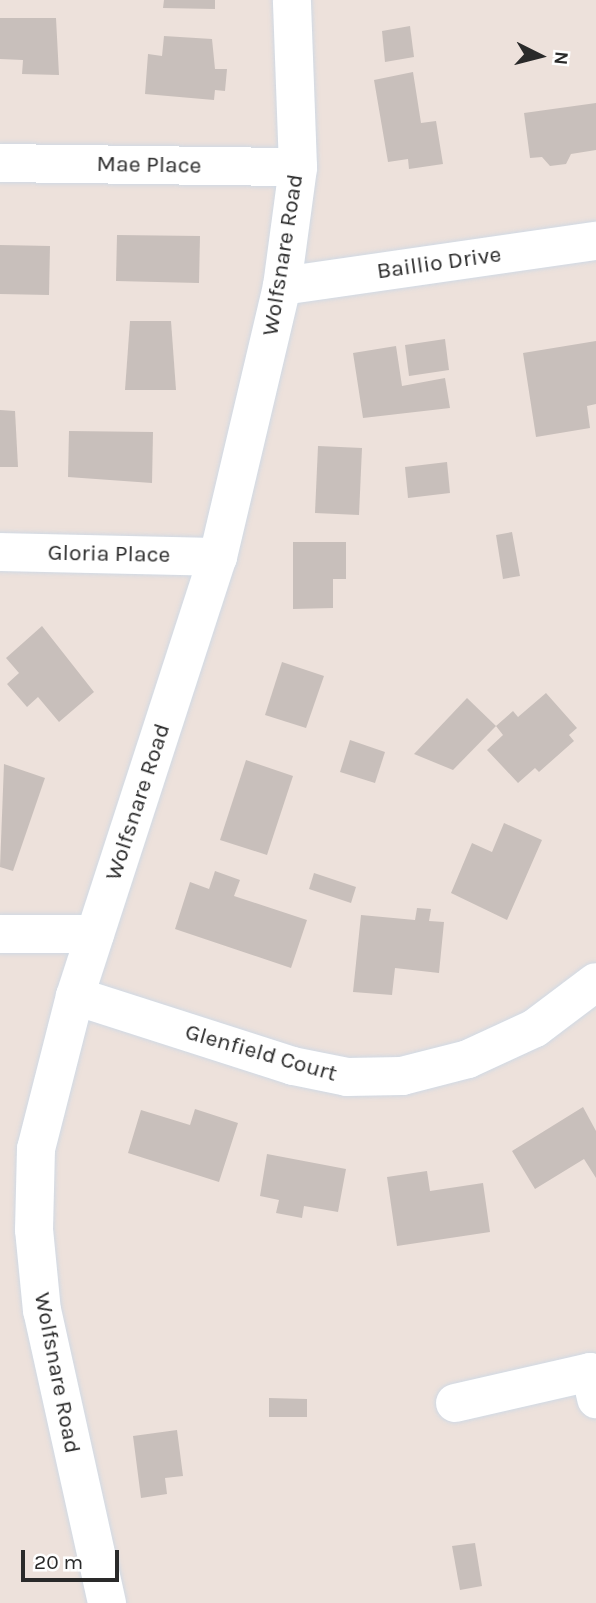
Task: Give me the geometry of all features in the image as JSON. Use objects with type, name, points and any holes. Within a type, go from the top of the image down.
[{"type":"street","name":"Wolfsnare Road","points":[[107,1603],[42,1311],[34,1230],[36,1149],[75,996],[218,556],[282,286],[298,167],[292,0]]},
{"type":"street","name":"Mae Place","points":[[0,163],[298,167]]},
{"type":"street","name":"Baillio Drive","points":[[282,286],[596,241]]},
{"type":"street","name":"Gloria Place","points":[[0,552],[218,556]]},
{"type":"street","points":[[0,934],[95,934]]},
{"type":"street","name":"Glenfield Court","points":[[75,996],[293,1066],[347,1077],[402,1076],[468,1059],[535,1028],[596,982]]},
{"type":"street","points":[[455,1403],[590,1372],[596,1399]]},
{"type":"building","points":[[164,0],[215,0],[215,9],[163,8]]},
{"type":"building","points":[[0,18],[56,18],[59,75],[22,74],[23,60],[0,59]]},
{"type":"building","points":[[410,26],[414,57],[385,62],[382,31]]},
{"type":"building","points":[[164,36],[212,39],[215,69],[227,69],[225,91],[215,90],[214,100],[145,94],[148,54],[162,56]]},
{"type":"building","points":[[413,72],[421,123],[436,121],[443,164],[409,169],[408,159],[388,162],[374,80]]},
{"type":"building","points":[[596,103],[596,150],[571,154],[566,164],[550,166],[542,157],[530,158],[524,113]]},
{"type":"building","points":[[117,235],[200,236],[199,283],[116,281]]},
{"type":"building","points":[[0,245],[50,246],[49,295],[0,294]]},
{"type":"building","points":[[130,321],[171,321],[176,390],[125,390]]},
{"type":"building","points":[[445,339],[449,370],[409,376],[405,345]]},
{"type":"building","points":[[596,341],[596,404],[587,406],[590,428],[536,437],[523,353]]},
{"type":"building","points":[[396,346],[402,386],[445,378],[450,408],[363,418],[353,353]]},
{"type":"building","points":[[0,410],[15,411],[18,467],[0,467]]},
{"type":"building","points":[[69,431],[153,432],[152,483],[68,477]]},
{"type":"building","points":[[318,446],[362,448],[359,515],[315,513]]},
{"type":"building","points":[[447,462],[450,493],[408,498],[405,467]]},
{"type":"building","points":[[512,532],[520,576],[503,579],[496,535]]},
{"type":"building","points":[[293,542],[346,542],[346,579],[333,579],[333,608],[293,609]]},
{"type":"building","points":[[42,626],[94,692],[59,722],[38,697],[27,707],[7,684],[19,673],[6,658]]},
{"type":"building","points":[[282,662],[324,676],[306,728],[265,715]]},
{"type":"building","points":[[546,693],[577,728],[569,735],[574,741],[539,772],[535,768],[518,783],[487,750],[503,735],[496,726],[513,711],[518,717]]},
{"type":"building","points":[[467,698],[496,726],[453,770],[414,754]]},
{"type":"building","points":[[350,740],[385,752],[375,783],[340,772]]},
{"type":"building","points":[[246,760],[293,776],[267,855],[220,840]]},
{"type":"building","points":[[4,764],[45,778],[13,871],[0,867]]},
{"type":"building","points":[[504,823],[542,840],[507,920],[451,893],[472,843],[492,852]]},
{"type":"building","points":[[215,871],[240,880],[234,896],[307,920],[291,968],[175,929],[190,882],[209,889]]},
{"type":"building","points":[[314,873],[356,887],[351,903],[309,889]]},
{"type":"building","points":[[417,908],[431,909],[429,921],[444,922],[439,973],[395,968],[392,995],[353,992],[361,915],[415,920]]},
{"type":"building","points":[[583,1107],[596,1131],[596,1178],[584,1159],[535,1189],[512,1151]]},
{"type":"building","points":[[195,1109],[238,1123],[219,1182],[128,1153],[141,1110],[190,1125]]},
{"type":"building","points":[[267,1154],[346,1169],[338,1212],[304,1206],[302,1218],[276,1213],[279,1200],[260,1196]]},
{"type":"building","points":[[427,1171],[430,1191],[483,1183],[490,1232],[397,1246],[387,1177]]},
{"type":"building","points":[[269,1398],[307,1399],[307,1417],[269,1417]]},
{"type":"building","points":[[177,1430],[183,1476],[165,1478],[167,1494],[141,1498],[133,1436]]},
{"type":"building","points":[[475,1543],[482,1586],[460,1590],[452,1546]]}]
